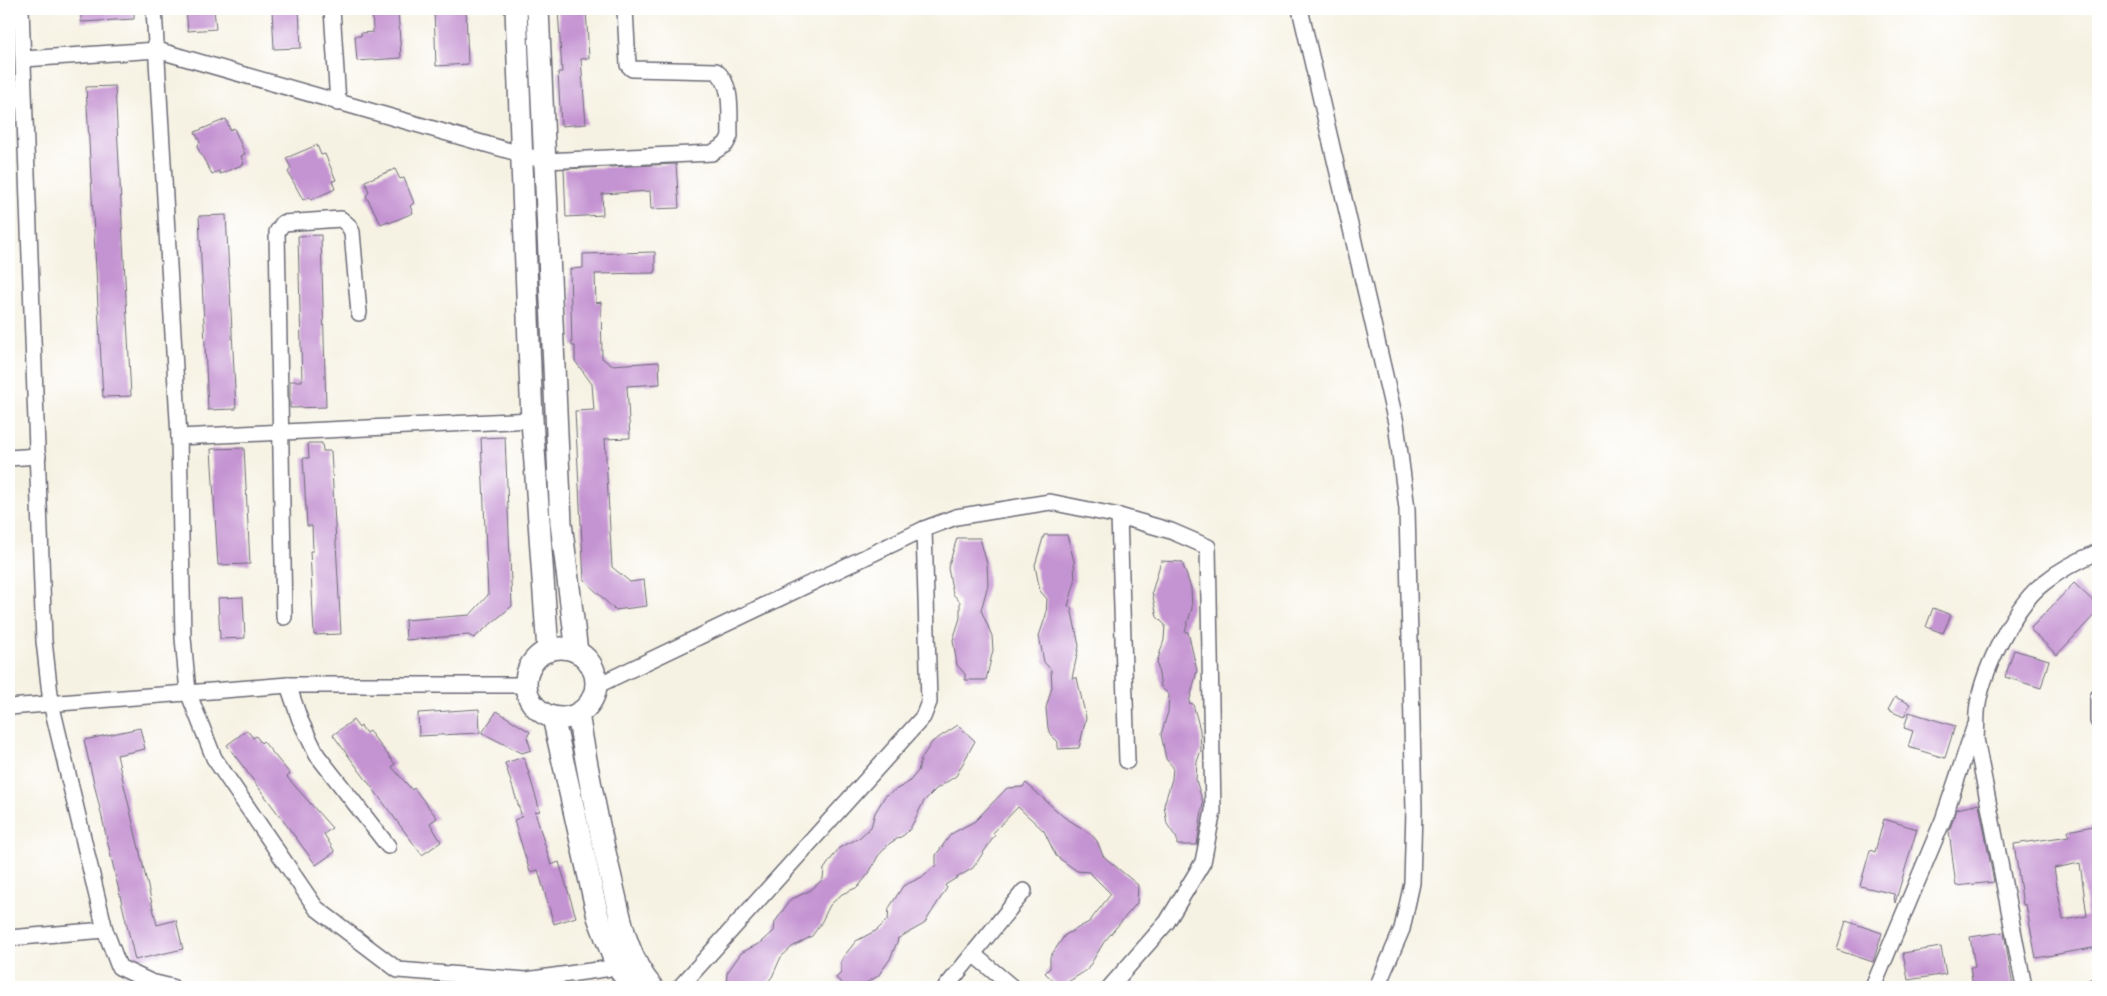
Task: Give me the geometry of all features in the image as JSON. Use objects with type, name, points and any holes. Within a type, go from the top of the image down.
[{"type":"main road","points":[[516,9],[532,420],[548,651]]},
{"type":"main road","points":[[538,9],[561,523],[577,652]]},
{"type":"main road","points":[[568,649],[577,652],[591,666],[596,686],[590,702],[578,714],[570,717],[553,717],[537,709],[531,702],[526,685],[530,668],[541,655],[548,651],[568,649]]},
{"type":"main road","points":[[578,714],[599,827],[622,926],[626,966],[652,987]]},
{"type":"main road","points":[[553,717],[598,917],[626,966],[633,987]]},
{"type":"street","points":[[21,9],[44,641],[51,704],[105,930],[119,966],[151,982],[172,987]]},
{"type":"street","points":[[154,9],[179,437],[183,638],[188,692],[214,758],[316,908],[398,970],[526,980],[626,966]]},
{"type":"street","points":[[332,9],[338,103]]},
{"type":"street","points":[[24,59],[157,50],[545,161],[712,153],[726,144],[730,136],[728,87],[724,77],[716,71],[632,70],[628,65],[625,9]]},
{"type":"street","points":[[1300,9],[1392,404],[1407,510],[1414,790],[1412,883],[1402,929],[1377,987]]},
{"type":"street","points":[[284,617],[277,232],[284,223],[341,219],[348,225],[352,232],[359,313]]},
{"type":"street","points":[[179,437],[532,420]]},
{"type":"street","points":[[9,458],[38,456]]},
{"type":"street","points":[[596,686],[924,529],[956,517],[1050,502],[1119,516],[1171,530],[1208,547],[1213,811],[1203,862],[1167,922],[1110,987]]},
{"type":"street","points":[[1119,516],[1127,761]]},
{"type":"street","points":[[680,987],[923,717],[929,702],[924,529]]},
{"type":"street","points":[[2024,987],[1976,739],[1978,704],[1988,671],[2014,620],[2029,596],[2044,582],[2071,564],[2098,552]]},
{"type":"street","points":[[288,684],[300,720],[317,755],[388,846]]},
{"type":"street","points":[[9,707],[288,684],[526,685]]},
{"type":"street","points":[[2098,696],[2098,721]]},
{"type":"street","points":[[1873,987],[1943,820],[1977,722]]},
{"type":"street","points":[[946,987],[1024,892]]},
{"type":"street","points":[[9,938],[105,930]]},
{"type":"street","points":[[973,954],[1012,987]]},
{"type":"street","points":[[2093,987],[2098,986]]},
{"type":"building","points":[[81,9],[134,9],[134,19],[81,22]]},
{"type":"building","points":[[186,9],[214,9],[216,29],[188,31]]},
{"type":"building","points":[[272,9],[299,9],[301,48],[274,49]]},
{"type":"building","points":[[372,9],[398,9],[401,58],[357,61],[355,36],[361,36],[361,33],[373,32]]},
{"type":"building","points":[[434,9],[466,9],[468,64],[436,66]]},
{"type":"building","points":[[558,9],[586,9],[589,58],[581,59],[586,124],[561,126],[558,72],[562,72]]},
{"type":"building","points":[[115,86],[131,396],[103,397],[86,87]]},
{"type":"building","points":[[226,119],[230,130],[234,128],[245,154],[241,156],[244,164],[220,174],[219,171],[212,174],[197,147],[200,142],[195,132]]},
{"type":"building","points":[[317,145],[321,155],[325,154],[336,180],[332,181],[335,189],[311,200],[310,197],[303,200],[288,172],[291,168],[286,158]]},
{"type":"building","points":[[676,164],[679,208],[651,209],[650,191],[602,194],[603,215],[566,217],[564,169]]},
{"type":"building","points":[[395,169],[400,179],[404,178],[414,203],[410,206],[413,213],[389,223],[388,221],[381,224],[366,196],[369,192],[365,181]]},
{"type":"building","points":[[226,215],[236,409],[208,410],[199,216]]},
{"type":"building","points":[[321,235],[326,407],[290,408],[290,381],[302,381],[298,236]]},
{"type":"building","points":[[655,252],[655,273],[595,274],[596,303],[601,302],[602,358],[611,365],[659,362],[660,384],[627,386],[630,438],[605,439],[612,567],[630,582],[644,580],[647,606],[615,610],[584,580],[575,411],[594,410],[592,384],[575,361],[575,346],[572,346],[570,269],[583,268],[583,254]]},
{"type":"building","points":[[505,437],[512,606],[474,638],[468,635],[406,640],[405,620],[470,615],[488,595],[481,438]]},
{"type":"building","points":[[308,443],[322,443],[323,451],[331,451],[341,634],[314,635],[310,551],[313,551],[312,526],[307,526],[303,458],[309,458]]},
{"type":"building","points":[[244,448],[250,564],[218,565],[211,449]]},
{"type":"building","points":[[1044,535],[1067,535],[1074,561],[1075,582],[1068,606],[1071,607],[1079,646],[1072,678],[1077,678],[1086,718],[1079,748],[1058,749],[1058,742],[1050,734],[1048,728],[1046,708],[1052,687],[1051,670],[1044,662],[1039,636],[1046,615],[1047,599],[1040,591],[1035,565]]},
{"type":"building","points":[[957,538],[980,538],[987,564],[988,585],[981,610],[992,636],[993,650],[986,680],[965,680],[965,674],[957,665],[953,640],[960,618],[960,602],[953,594],[948,568]]},
{"type":"building","points":[[1161,561],[1182,562],[1191,588],[1192,608],[1185,632],[1188,632],[1197,671],[1189,703],[1193,704],[1200,730],[1201,750],[1197,762],[1196,780],[1203,803],[1197,845],[1177,845],[1177,839],[1167,824],[1164,805],[1172,779],[1173,767],[1166,759],[1161,734],[1168,712],[1169,695],[1161,687],[1157,662],[1164,640],[1165,625],[1157,617],[1152,592]]},
{"type":"building","points":[[2074,583],[2098,606],[2098,611],[2057,655],[2030,629]]},
{"type":"building","points":[[243,597],[245,638],[220,639],[218,598]]},
{"type":"building","points":[[1933,608],[1951,615],[1943,633],[1926,627]]},
{"type":"building","points":[[2014,650],[2049,660],[2041,688],[2005,677]]},
{"type":"building","points":[[1895,697],[1910,704],[1904,717],[1888,710]]},
{"type":"building","points":[[479,709],[480,733],[419,736],[418,713]]},
{"type":"building","points":[[497,711],[530,732],[527,737],[531,750],[522,753],[482,733]]},
{"type":"building","points":[[1909,712],[1955,726],[1945,758],[1908,747],[1913,731],[1904,728]]},
{"type":"building","points":[[353,720],[366,733],[369,731],[395,764],[392,767],[412,790],[414,788],[437,818],[430,823],[441,842],[422,855],[333,735]]},
{"type":"building","points":[[958,725],[975,741],[956,776],[936,789],[924,801],[910,829],[890,843],[878,856],[869,873],[858,887],[842,894],[830,905],[812,936],[792,947],[781,957],[772,977],[763,987],[726,987],[727,973],[741,953],[762,942],[774,931],[775,922],[790,900],[811,890],[823,879],[824,869],[839,848],[859,838],[871,827],[875,813],[885,796],[909,782],[918,771],[921,759],[932,742]]},
{"type":"building","points":[[140,728],[145,749],[117,755],[157,925],[176,920],[183,949],[135,960],[84,740]]},
{"type":"building","points":[[247,730],[253,738],[256,736],[261,743],[263,741],[290,774],[287,777],[332,828],[324,834],[335,852],[316,865],[227,745]]},
{"type":"building","points":[[524,757],[540,811],[535,812],[551,865],[559,862],[576,917],[554,924],[538,870],[530,872],[514,820],[522,817],[505,763]]},
{"type":"building","points":[[1026,783],[1064,817],[1091,834],[1097,841],[1103,856],[1138,885],[1137,903],[1104,942],[1087,970],[1060,987],[1045,973],[1050,968],[1050,957],[1065,935],[1089,922],[1111,894],[1089,872],[1077,871],[1056,856],[1044,831],[1018,807],[993,833],[995,835],[973,868],[945,885],[947,888],[924,924],[897,939],[890,959],[878,976],[861,986],[846,987],[836,978],[841,973],[841,962],[844,956],[856,941],[877,930],[888,919],[889,908],[903,886],[924,876],[936,865],[936,855],[951,834],[975,821],[1007,788],[1023,787]]},
{"type":"building","points":[[1979,804],[1994,882],[1956,886],[1949,831],[1957,809]]},
{"type":"building","points":[[1884,819],[1917,829],[1895,903],[1894,894],[1860,886],[1870,850],[1875,852]]},
{"type":"building","points":[[2098,825],[2098,947],[2036,958],[2026,905],[2023,905],[2014,844],[2069,836],[2068,831]],"holes":[[[2080,863],[2087,916],[2063,920],[2054,868]]]},
{"type":"building","points":[[1846,921],[1882,933],[1873,962],[1837,950]]},
{"type":"building","points":[[2004,932],[2013,987],[1973,987],[1970,967],[1975,967],[1970,937]]},
{"type":"building","points":[[1941,947],[1946,974],[1908,980],[1903,953]]}]
